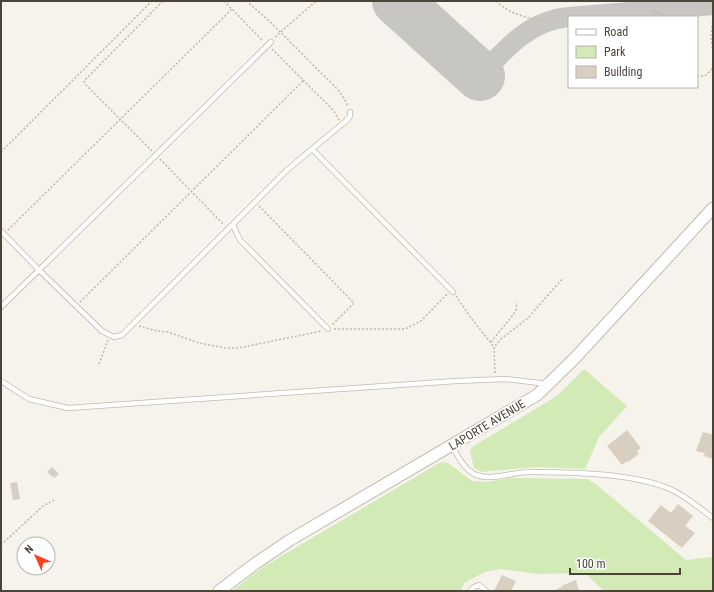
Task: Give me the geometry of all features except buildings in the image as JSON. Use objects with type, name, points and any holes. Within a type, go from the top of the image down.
[{"type":"street","name":"LAPORTE AVENUE","points":[[218,591],[290,540],[520,406],[549,385],[713,208]]},
{"type":"lane","points":[[1,307],[269,43]]},
{"type":"lane","points":[[3,232],[76,306],[110,336],[118,337],[133,325],[286,171],[342,125],[350,116],[350,112]]},
{"type":"lane","points":[[312,149],[452,291]]},
{"type":"lane","points":[[233,226],[240,240],[328,329]]},
{"type":"lane","points":[[1,381],[29,399],[68,408],[496,379],[528,381],[549,385]]},
{"type":"lane","points":[[452,446],[463,464],[474,474],[481,476],[526,472],[564,472],[643,480],[671,489],[688,499],[713,518]]},
{"type":"lane","points":[[470,591],[474,587],[479,586],[486,591]]},
{"type":"path","points":[[1,152],[152,1]]},
{"type":"path","points":[[163,1],[84,81],[85,84],[192,191],[228,230]]},
{"type":"path","points":[[224,1],[269,43],[303,81],[334,111],[342,125]]},
{"type":"path","points":[[246,1],[281,32],[341,95],[350,112]]},
{"type":"path","points":[[269,43],[316,1]]},
{"type":"path","points":[[496,1],[506,10],[515,14],[547,22]]},
{"type":"path","points":[[3,232],[120,120],[232,9]]},
{"type":"path","points":[[654,10],[664,16]]},
{"type":"path","points":[[713,18],[711,36],[713,53]]},
{"type":"path","points":[[698,77],[706,75],[713,68]]},
{"type":"path","points":[[76,306],[303,81]]},
{"type":"path","points":[[255,203],[354,303],[328,329]]},
{"type":"path","points":[[494,347],[501,339],[528,318],[563,278]]},
{"type":"path","points":[[133,325],[168,332],[199,343],[226,348],[238,348],[343,327],[405,329],[421,321],[452,291],[466,313],[494,347],[496,379]]},
{"type":"path","points":[[491,342],[513,315],[516,310],[517,302]]},
{"type":"path","points":[[99,364],[110,336]]},
{"type":"path","points":[[1,545],[43,506],[54,500]]},
{"type":"green space","points":[[584,369],[627,406],[599,437],[585,469],[536,467],[481,472],[474,468],[470,452],[472,447],[557,396]]},
{"type":"green space","points":[[441,462],[448,463],[472,481],[486,482],[511,478],[587,479],[597,485],[686,560],[712,557],[713,591],[604,591],[585,573],[537,574],[500,569],[485,572],[464,583],[461,591],[232,591],[263,567]]},
{"type":"taxiway","points":[[581,16],[713,5]]},
{"type":"taxiway","points":[[480,76],[509,46],[530,30],[555,19],[568,17]]},
{"type":"runway","points":[[397,1],[480,76]]}]
